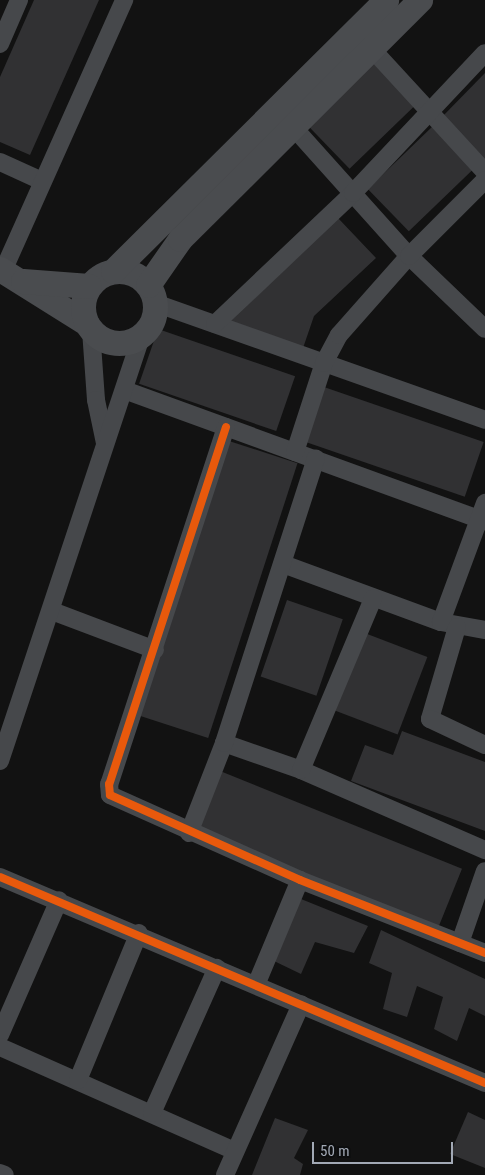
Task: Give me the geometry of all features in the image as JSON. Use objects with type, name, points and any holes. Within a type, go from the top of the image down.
[{"type":"street","points":[[0,44],[19,0]]},
{"type":"street","points":[[8,274],[42,181],[124,0]]},
{"type":"street","points":[[0,761],[52,611],[105,443],[127,391],[142,334],[153,320],[151,294],[180,239],[283,116],[386,0]]},
{"type":"street","points":[[105,443],[96,400],[89,327],[82,304],[89,286],[113,271],[283,116],[371,48],[420,0]]},
{"type":"street","points":[[371,48],[485,172]]},
{"type":"street","points":[[215,324],[353,192],[485,54]]},
{"type":"street","points":[[283,116],[409,256],[485,329]]},
{"type":"street","points":[[0,162],[42,181]]},
{"type":"street","points":[[295,452],[324,363],[339,335],[409,256],[485,180]]},
{"type":"street","points":[[113,271],[132,273],[151,294],[215,324],[485,420]]},
{"type":"street","points":[[8,274],[89,286]]},
{"type":"street","points":[[8,274],[110,342],[142,334]]},
{"type":"street","points":[[127,391],[295,452],[483,514],[449,625],[430,719],[485,745]]},
{"type":"street","points":[[226,427],[108,791],[115,799],[188,833],[300,880],[485,953]]},
{"type":"street","points":[[188,833],[224,743],[316,459]]},
{"type":"street","points":[[283,564],[373,600],[449,625],[485,630]]},
{"type":"street","points":[[301,770],[373,600]]},
{"type":"street","points":[[52,611],[155,650]]},
{"type":"street","points":[[224,743],[301,770],[485,850]]},
{"type":"street","points":[[460,943],[485,871]]},
{"type":"street","points":[[0,877],[139,933],[485,1083]]},
{"type":"street","points":[[256,985],[300,880]]},
{"type":"street","points":[[0,1035],[58,900]]},
{"type":"street","points":[[78,1080],[139,933]]},
{"type":"street","points":[[152,1113],[217,968]]},
{"type":"street","points":[[225,1175],[301,1004]]},
{"type":"street","points":[[0,1047],[235,1151]]},
{"type":"street","points":[[0,1173],[5,1175]]},
{"type":"building","points":[[34,0],[99,0],[30,155],[0,142],[0,77]]},
{"type":"building","points":[[374,63],[415,105],[350,169],[309,126]]},
{"type":"building","points":[[485,73],[485,163],[440,119]]},
{"type":"building","points":[[434,125],[475,167],[409,231],[368,189]]},
{"type":"building","points":[[338,218],[376,258],[314,316],[302,351],[228,324]]},
{"type":"building","points":[[158,329],[295,376],[276,431],[139,384]]},
{"type":"building","points":[[321,386],[484,442],[465,497],[302,441]]},
{"type":"building","points":[[229,441],[297,463],[208,738],[140,716]]},
{"type":"building","points":[[287,600],[343,619],[316,696],[261,677]]},
{"type":"building","points":[[362,632],[427,657],[398,735],[332,709]]},
{"type":"building","points":[[402,731],[485,762],[485,831],[351,781],[365,745],[393,755]]},
{"type":"building","points":[[220,771],[462,869],[437,930],[195,832]]},
{"type":"building","points":[[301,899],[368,926],[354,953],[315,942],[301,974],[274,961]]},
{"type":"building","points":[[381,930],[485,979],[485,1016],[469,1008],[457,1041],[434,1029],[443,997],[417,986],[407,1017],[383,1009],[392,973],[369,963]]},
{"type":"building","points":[[468,1112],[485,1120],[485,1168],[450,1154]]},
{"type":"building","points":[[275,1118],[308,1130],[294,1158],[303,1164],[300,1175],[252,1175]]},
{"type":"cycle path","points":[[226,427],[109,784],[110,795],[300,880],[485,953]]},
{"type":"cycle path","points":[[0,877],[485,1083]]}]
